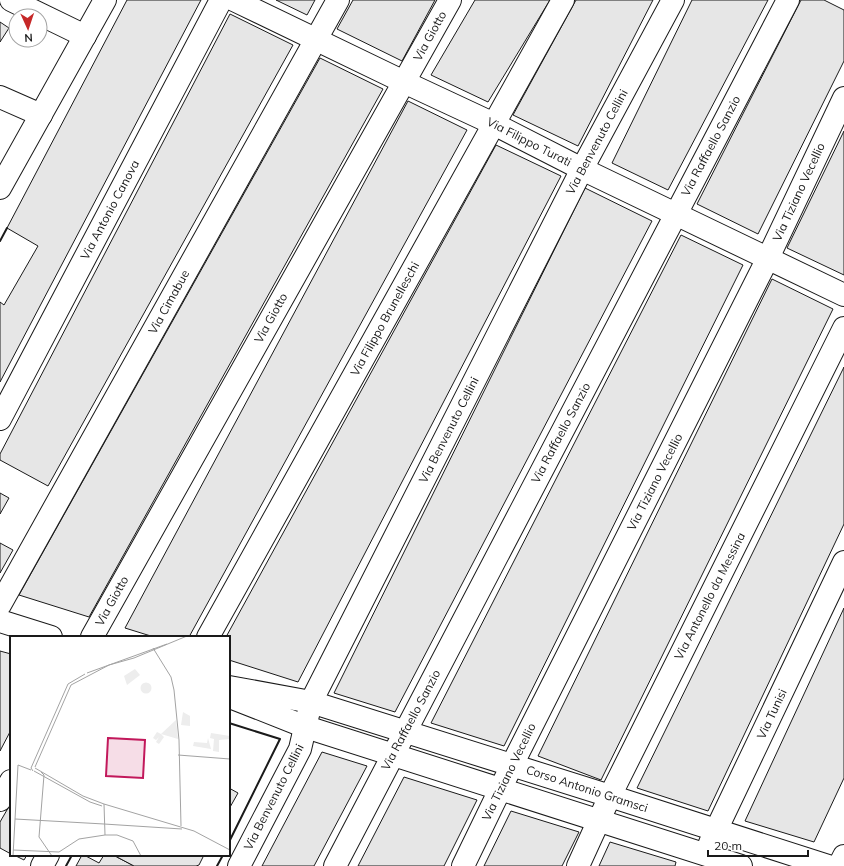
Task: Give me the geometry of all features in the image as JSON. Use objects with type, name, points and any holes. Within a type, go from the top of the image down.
[{"type":"street","points":[[11,0],[85,36]]},
{"type":"street","points":[[0,188],[105,0]]},
{"type":"street","name":"Via Antonio Canova","points":[[0,419],[221,0]]},
{"type":"street","name":"Via Filippo Turati","points":[[234,0],[494,124],[582,169],[844,295]]},
{"type":"street","name":"Via Cimabue","points":[[0,605],[338,0]]},
{"type":"street","name":"Via Giotto","points":[[93,636],[450,0]]},
{"type":"street","name":"Via Filippo Brunelleschi","points":[[209,636],[562,0]]},
{"type":"street","name":"Via Benvenuto Cellini","points":[[239,866],[300,749],[311,702],[582,169],[673,0]]},
{"type":"street","name":"Via Raffaello Sanzio","points":[[335,866],[788,0]]},
{"type":"street","points":[[0,97],[41,115]]},
{"type":"street","name":"Via Tiziano Vecellio","points":[[463,866],[512,765],[768,258],[844,98]]},
{"type":"street","name":"Via Antonello da Messina","points":[[578,866],[610,796],[844,328]]},
{"type":"street","name":"Via Tunisi","points":[[702,860],[844,562]]},
{"type":"street","points":[[0,621],[48,636]]},
{"type":"street","name":"Corso Antonio Gramsci","points":[[230,687],[311,702],[828,866]]},
{"type":"street","points":[[230,696],[306,727],[599,820],[702,860],[741,866]]},
{"type":"street","points":[[0,800],[10,783]]},
{"type":"street","points":[[42,866],[47,856]]},
{"type":"street","points":[[840,866],[844,856]]},
{"type":"building","points":[[127,0],[201,0],[0,382],[0,302],[4,305],[38,246],[7,228]]},
{"type":"building","points":[[276,0],[315,0],[307,15]]},
{"type":"building","points":[[353,0],[435,0],[402,61],[337,29]]},
{"type":"building","points":[[475,0],[550,0],[488,102],[431,75]]},
{"type":"building","points":[[576,0],[653,0],[578,146],[513,115]]},
{"type":"building","points":[[692,0],[768,0],[668,190],[612,163]]},
{"type":"building","points":[[801,0],[824,0],[844,10],[844,61],[758,234],[697,204]]},
{"type":"building","points":[[230,14],[293,45],[48,486],[0,460],[0,454]]},
{"type":"building","points":[[0,22],[8,27],[8,30],[0,42]]},
{"type":"building","points":[[320,58],[383,89],[89,617],[19,595]]},
{"type":"building","points":[[408,101],[467,130],[190,636],[151,636],[125,628]]},
{"type":"building","points":[[844,131],[844,275],[787,248]]},
{"type":"building","points":[[496,145],[561,176],[298,682],[230,660],[230,636],[227,636]]},
{"type":"building","points":[[585,188],[652,221],[395,712],[334,693]]},
{"type":"building","points":[[681,235],[743,265],[504,746],[431,723]]},
{"type":"building","points":[[772,279],[833,309],[601,780],[538,756]]},
{"type":"building","points":[[844,367],[844,524],[708,811],[637,788]]},
{"type":"building","points":[[0,493],[9,498],[0,514]]},
{"type":"building","points":[[0,543],[13,550],[0,573]]},
{"type":"building","points":[[844,608],[844,778],[814,842],[745,821]]},
{"type":"building","points":[[0,651],[10,654],[10,732],[0,751]]},
{"type":"building","points":[[322,752],[367,766],[314,866],[262,866]]},
{"type":"building","points":[[404,777],[477,800],[444,866],[358,866]]},
{"type":"building","points":[[230,789],[238,793],[230,807]]},
{"type":"building","points":[[10,805],[10,853],[0,848],[0,822]]},
{"type":"building","points":[[511,811],[579,832],[562,866],[484,866]]},
{"type":"building","points":[[610,842],[676,862],[675,866],[599,866]]},
{"type":"building","points":[[16,856],[26,856],[24,860]]},
{"type":"building","points":[[81,856],[86,856],[99,863],[103,856],[115,856],[134,866],[76,866]]},
{"type":"building","points":[[204,856],[199,865],[196,866],[134,866],[117,857]]},
{"type":"wall","points":[[0,241],[7,228]]},
{"type":"wall","points":[[230,723],[280,739],[230,840]]},
{"type":"wall","points":[[66,866],[71,856]]},
{"type":"wall","points":[[217,866],[222,856]]}]
